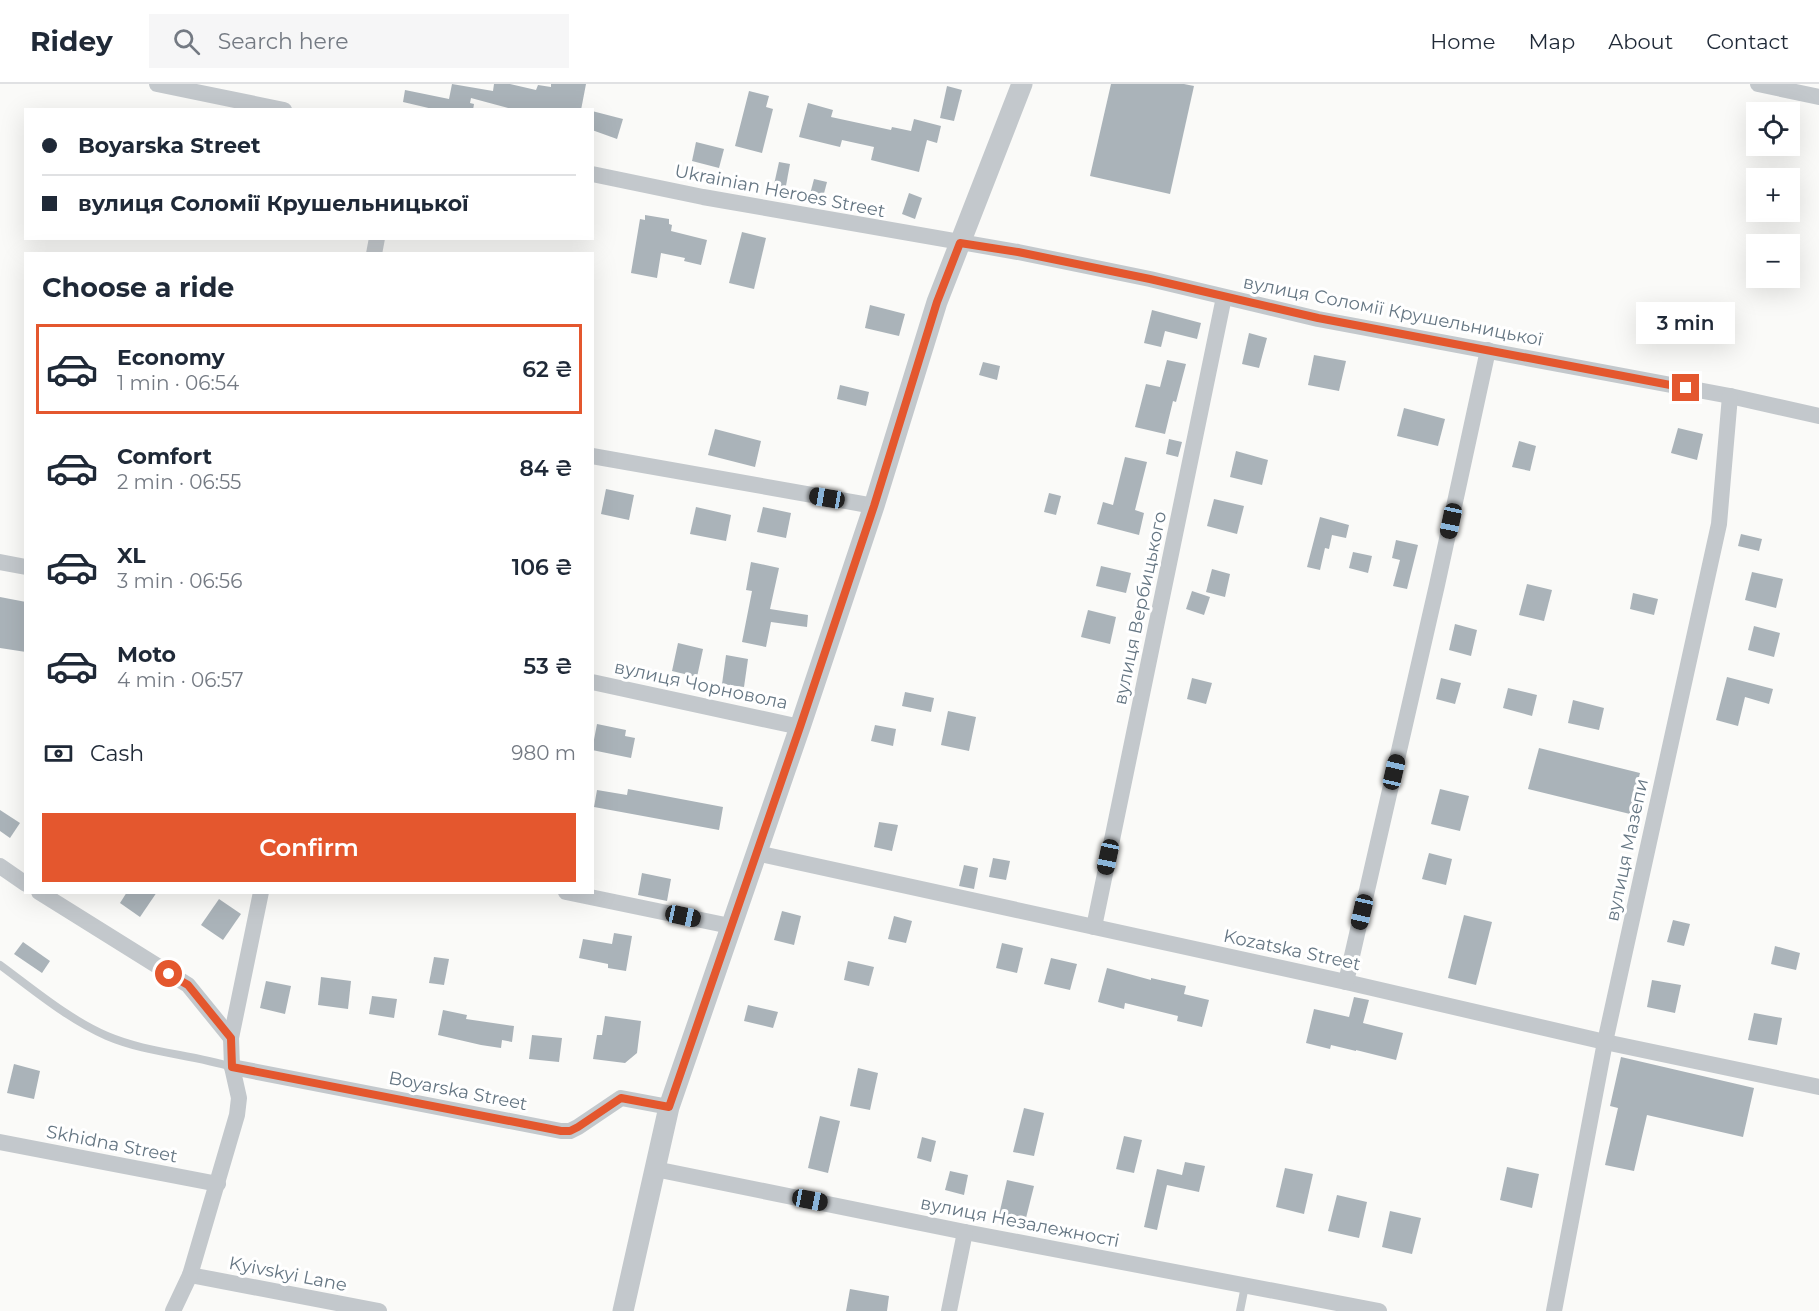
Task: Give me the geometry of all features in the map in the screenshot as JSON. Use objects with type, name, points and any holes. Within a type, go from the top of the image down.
[{"type":"street","points":[[157,84],[274,108]]},
{"type":"street","points":[[624,1311],[669,1107],[874,506],[937,302],[1022,84]]},
{"type":"street","points":[[1758,84],[1819,97]]},
{"type":"street","name":"Ukrainian Heroes Street","points":[[594,174],[714,199],[960,243]]},
{"type":"street","name":"вулиця Соломії Крушельницької","points":[[960,243],[1128,274],[1318,318],[1730,396],[1819,416]]},
{"type":"street","name":"вулиця Вербицького","points":[[1094,927],[1224,297]]},
{"type":"street","points":[[1346,982],[1488,350]]},
{"type":"street","name":"вулиця Мазепи","points":[[1554,1311],[1605,1042],[1719,524],[1730,396]]},
{"type":"street","points":[[594,456],[874,506]]},
{"type":"street","points":[[0,562],[24,567]]},
{"type":"street","name":"вулиця Чорновола","points":[[594,682],[800,727]]},
{"type":"street","name":"Kozatska Street","points":[[756,853],[1346,982],[1605,1042],[1819,1087]]},
{"type":"street","points":[[0,866],[24,883]]},
{"type":"street","points":[[42,894],[188,985],[231,1038]]},
{"type":"street","points":[[173,1311],[190,1275],[237,1115],[239,1098],[232,1067],[231,1038],[261,894]]},
{"type":"street","points":[[576,894],[730,926]]},
{"type":"street","name":"Boyarska Street","points":[[232,1067],[561,1131],[570,1131],[578,1127],[621,1098],[669,1107]]},
{"type":"street","name":"Skhidna Street","points":[[0,1142],[218,1184]]},
{"type":"street","name":"вулиця Незалежності","points":[[655,1169],[964,1232],[1379,1311]]},
{"type":"street","points":[[949,1311],[964,1232]]},
{"type":"street","name":"Kyivskyi Lane","points":[[190,1275],[379,1311]]},
{"type":"lane","points":[[0,965],[77,1021],[108,1036],[139,1046],[232,1067]]},
{"type":"lane","points":[[1240,1311],[1245,1286]]},
{"type":"building","points":[[452,84],[493,91],[494,84],[510,84],[536,90],[538,85],[551,87],[551,84],[586,84],[581,108],[508,108],[471,98],[470,103],[474,104],[473,108],[428,108],[403,102],[405,90],[449,99]]},
{"type":"building","points":[[1111,84],[1194,86],[1170,194],[1090,176]]},
{"type":"building","points":[[947,86],[962,90],[954,121],[940,118]]},
{"type":"building","points":[[749,91],[769,96],[766,107],[773,109],[762,153],[735,146]]},
{"type":"building","points":[[808,103],[833,110],[831,117],[891,130],[892,127],[911,131],[914,119],[941,126],[937,143],[927,140],[919,172],[871,160],[874,147],[842,140],[840,147],[799,137]]},
{"type":"building","points":[[594,112],[623,119],[617,139],[594,131]]},
{"type":"building","points":[[696,142],[724,149],[719,168],[692,161]]},
{"type":"building","points":[[779,162],[790,164],[785,191],[773,189]]},
{"type":"building","points":[[814,179],[827,182],[822,201],[809,198]]},
{"type":"building","points":[[909,193],[922,198],[915,219],[902,214]]},
{"type":"building","points":[[645,215],[669,219],[669,224],[672,225],[671,231],[707,240],[701,265],[684,261],[685,258],[661,253],[657,278],[631,273],[640,219],[645,220]]},
{"type":"building","points":[[742,232],[766,238],[754,289],[729,283]]},
{"type":"building","points":[[870,305],[905,314],[899,336],[865,328]]},
{"type":"building","points":[[1152,310],[1201,323],[1197,339],[1165,331],[1161,347],[1144,343]]},
{"type":"building","points":[[1249,333],[1267,338],[1259,368],[1242,364]]},
{"type":"building","points":[[1314,355],[1346,361],[1339,391],[1308,385]]},
{"type":"building","points":[[1167,360],[1186,364],[1176,402],[1173,401],[1165,434],[1135,427],[1146,384],[1160,387]]},
{"type":"building","points":[[983,362],[1000,366],[997,380],[979,375]]},
{"type":"building","points":[[840,385],[869,392],[866,406],[837,399]]},
{"type":"building","points":[[1404,408],[1445,419],[1438,446],[1397,436]]},
{"type":"building","points":[[1678,428],[1703,434],[1697,460],[1671,453]]},
{"type":"building","points":[[715,429],[761,441],[755,467],[708,455]]},
{"type":"building","points":[[1169,439],[1182,442],[1178,457],[1166,454]]},
{"type":"building","points":[[1519,441],[1536,446],[1530,471],[1512,467]]},
{"type":"building","points":[[1236,451],[1268,460],[1262,485],[1230,477]]},
{"type":"building","points":[[1125,457],[1147,462],[1135,510],[1144,513],[1139,535],[1097,524],[1103,502],[1113,505]]},
{"type":"building","points":[[606,489],[634,495],[629,520],[601,514]]},
{"type":"building","points":[[1049,493],[1061,496],[1056,515],[1044,512]]},
{"type":"building","points":[[1214,499],[1244,506],[1237,534],[1207,526]]},
{"type":"building","points":[[696,507],[731,515],[726,541],[690,534]]},
{"type":"building","points":[[763,507],[791,513],[786,538],[757,532]]},
{"type":"building","points":[[1320,517],[1349,525],[1346,538],[1332,535],[1329,549],[1325,548],[1320,570],[1307,567]]},
{"type":"building","points":[[1741,534],[1762,539],[1759,551],[1738,546]]},
{"type":"building","points":[[1396,540],[1418,545],[1407,589],[1393,586],[1400,560],[1392,558]]},
{"type":"building","points":[[1353,552],[1372,556],[1368,573],[1349,568]]},
{"type":"building","points":[[751,562],[779,568],[770,609],[808,615],[807,627],[771,622],[766,647],[742,642],[752,591],[746,590]]},
{"type":"building","points":[[1101,566],[1131,573],[1126,593],[1096,586]]},
{"type":"building","points":[[1212,569],[1230,574],[1225,597],[1206,592]]},
{"type":"building","points":[[1752,572],[1783,579],[1776,608],[1745,600]]},
{"type":"building","points":[[1527,584],[1552,590],[1544,621],[1519,615]]},
{"type":"building","points":[[1192,591],[1210,597],[1204,615],[1186,609]]},
{"type":"building","points":[[1633,593],[1658,599],[1654,615],[1630,609]]},
{"type":"building","points":[[0,597],[24,602],[24,652],[0,648]]},
{"type":"building","points":[[1088,610],[1116,617],[1110,644],[1081,637]]},
{"type":"building","points":[[1455,624],[1477,630],[1471,656],[1449,650]]},
{"type":"building","points":[[1754,626],[1780,633],[1774,657],[1748,650]]},
{"type":"building","points":[[678,643],[703,649],[697,677],[672,671]]},
{"type":"building","points":[[726,655],[748,659],[744,687],[722,684]]},
{"type":"building","points":[[1727,677],[1773,689],[1769,704],[1745,697],[1738,726],[1716,720]]},
{"type":"building","points":[[1192,678],[1212,683],[1206,704],[1187,699]]},
{"type":"building","points":[[1441,678],[1461,683],[1455,704],[1436,699]]},
{"type":"building","points":[[1508,688],[1537,695],[1532,716],[1503,708]]},
{"type":"building","points":[[905,692],[934,698],[931,712],[902,706]]},
{"type":"building","points":[[1573,700],[1604,708],[1599,730],[1568,723]]},
{"type":"building","points":[[948,711],[976,717],[969,751],[941,745]]},
{"type":"building","points":[[597,724],[626,730],[625,736],[635,738],[631,758],[594,750]]},
{"type":"building","points":[[875,725],[896,729],[893,746],[871,741]]},
{"type":"building","points":[[1539,748],[1640,773],[1630,814],[1528,789]]},
{"type":"building","points":[[628,789],[723,807],[719,830],[594,807],[597,790],[627,795]]},
{"type":"building","points":[[1440,789],[1469,796],[1460,831],[1431,824]]},
{"type":"building","points":[[0,810],[20,823],[10,838],[0,831]]},
{"type":"building","points":[[879,822],[898,825],[892,851],[874,847]]},
{"type":"building","points":[[1429,853],[1452,859],[1446,885],[1422,879]]},
{"type":"building","points":[[993,858],[1010,861],[1006,880],[989,877]]},
{"type":"building","points":[[964,865],[978,868],[974,889],[959,886]]},
{"type":"building","points":[[642,873],[671,879],[667,901],[638,895]]},
{"type":"building","points":[[126,894],[156,894],[140,917],[120,903]]},
{"type":"building","points":[[219,899],[241,914],[223,940],[201,925]]},
{"type":"building","points":[[782,911],[801,916],[794,945],[774,940]]},
{"type":"building","points":[[1464,915],[1492,922],[1476,985],[1448,978]]},
{"type":"building","points":[[894,916],[912,921],[906,943],[888,939]]},
{"type":"building","points":[[1673,920],[1690,924],[1684,946],[1667,942]]},
{"type":"building","points":[[614,933],[632,936],[626,971],[608,968],[608,964],[579,958],[583,939],[612,944]]},
{"type":"building","points":[[23,942],[50,961],[42,973],[14,954]]},
{"type":"building","points":[[1002,943],[1023,948],[1017,973],[996,968]]},
{"type":"building","points":[[1775,946],[1800,953],[1796,970],[1771,964]]},
{"type":"building","points":[[434,957],[449,959],[444,985],[429,983]]},
{"type":"building","points":[[1051,958],[1077,964],[1070,990],[1044,984]]},
{"type":"building","points":[[848,961],[874,967],[869,986],[844,980]]},
{"type":"building","points":[[1107,968],[1151,980],[1151,978],[1186,986],[1184,994],[1209,1000],[1202,1027],[1177,1021],[1178,1016],[1125,1003],[1124,1009],[1098,1002]]},
{"type":"building","points":[[321,977],[351,981],[348,1009],[318,1005]]},
{"type":"building","points":[[1652,980],[1681,985],[1675,1013],[1647,1007]]},
{"type":"building","points":[[266,981],[291,986],[285,1014],[260,1008]]},
{"type":"building","points":[[372,996],[397,999],[394,1018],[369,1014]]},
{"type":"building","points":[[1354,997],[1369,1000],[1363,1023],[1403,1033],[1396,1060],[1331,1045],[1330,1049],[1306,1043],[1314,1009],[1349,1017]]},
{"type":"building","points":[[748,1005],[778,1012],[773,1028],[744,1021]]},
{"type":"building","points":[[443,1010],[467,1015],[466,1019],[514,1026],[512,1042],[502,1040],[501,1048],[438,1035]]},
{"type":"building","points":[[1754,1013],[1782,1018],[1777,1045],[1748,1040]]},
{"type":"building","points":[[605,1016],[641,1021],[637,1053],[625,1063],[593,1059],[597,1035],[602,1035]]},
{"type":"building","points":[[532,1035],[562,1038],[559,1062],[529,1059]]},
{"type":"building","points":[[1621,1057],[1754,1088],[1743,1137],[1647,1115],[1634,1171],[1605,1165],[1618,1108],[1610,1106]]},
{"type":"building","points":[[14,1064],[40,1071],[34,1099],[7,1093]]},
{"type":"building","points":[[858,1068],[878,1073],[870,1110],[850,1106]]},
{"type":"building","points":[[1024,1108],[1044,1113],[1034,1156],[1013,1152]]},
{"type":"building","points":[[820,1116],[840,1121],[828,1173],[808,1168]]},
{"type":"building","points":[[1124,1136],[1142,1140],[1134,1173],[1116,1169]]},
{"type":"building","points":[[922,1137],[936,1141],[931,1162],[917,1158]]},
{"type":"building","points":[[1185,1162],[1205,1166],[1199,1192],[1167,1185],[1157,1230],[1144,1227],[1157,1169],[1182,1175]]},
{"type":"building","points":[[1507,1167],[1539,1174],[1532,1208],[1500,1200]]},
{"type":"building","points":[[1285,1168],[1313,1174],[1304,1214],[1276,1207]]},
{"type":"building","points":[[950,1171],[968,1175],[964,1195],[945,1190]]},
{"type":"building","points":[[1007,1180],[1034,1186],[1025,1222],[999,1215]]},
{"type":"building","points":[[1337,1195],[1367,1202],[1359,1238],[1328,1231]]},
{"type":"building","points":[[1390,1211],[1421,1218],[1412,1254],[1382,1247]]},
{"type":"building","points":[[850,1289],[889,1296],[887,1311],[846,1311]]},
{"type":"route","points":[[169,974],[188,985],[231,1038],[232,1067],[561,1131],[570,1131],[578,1127],[621,1098],[669,1107],[874,506],[937,302],[960,243],[1018,252],[1150,279],[1318,318],[1686,388]]}]
